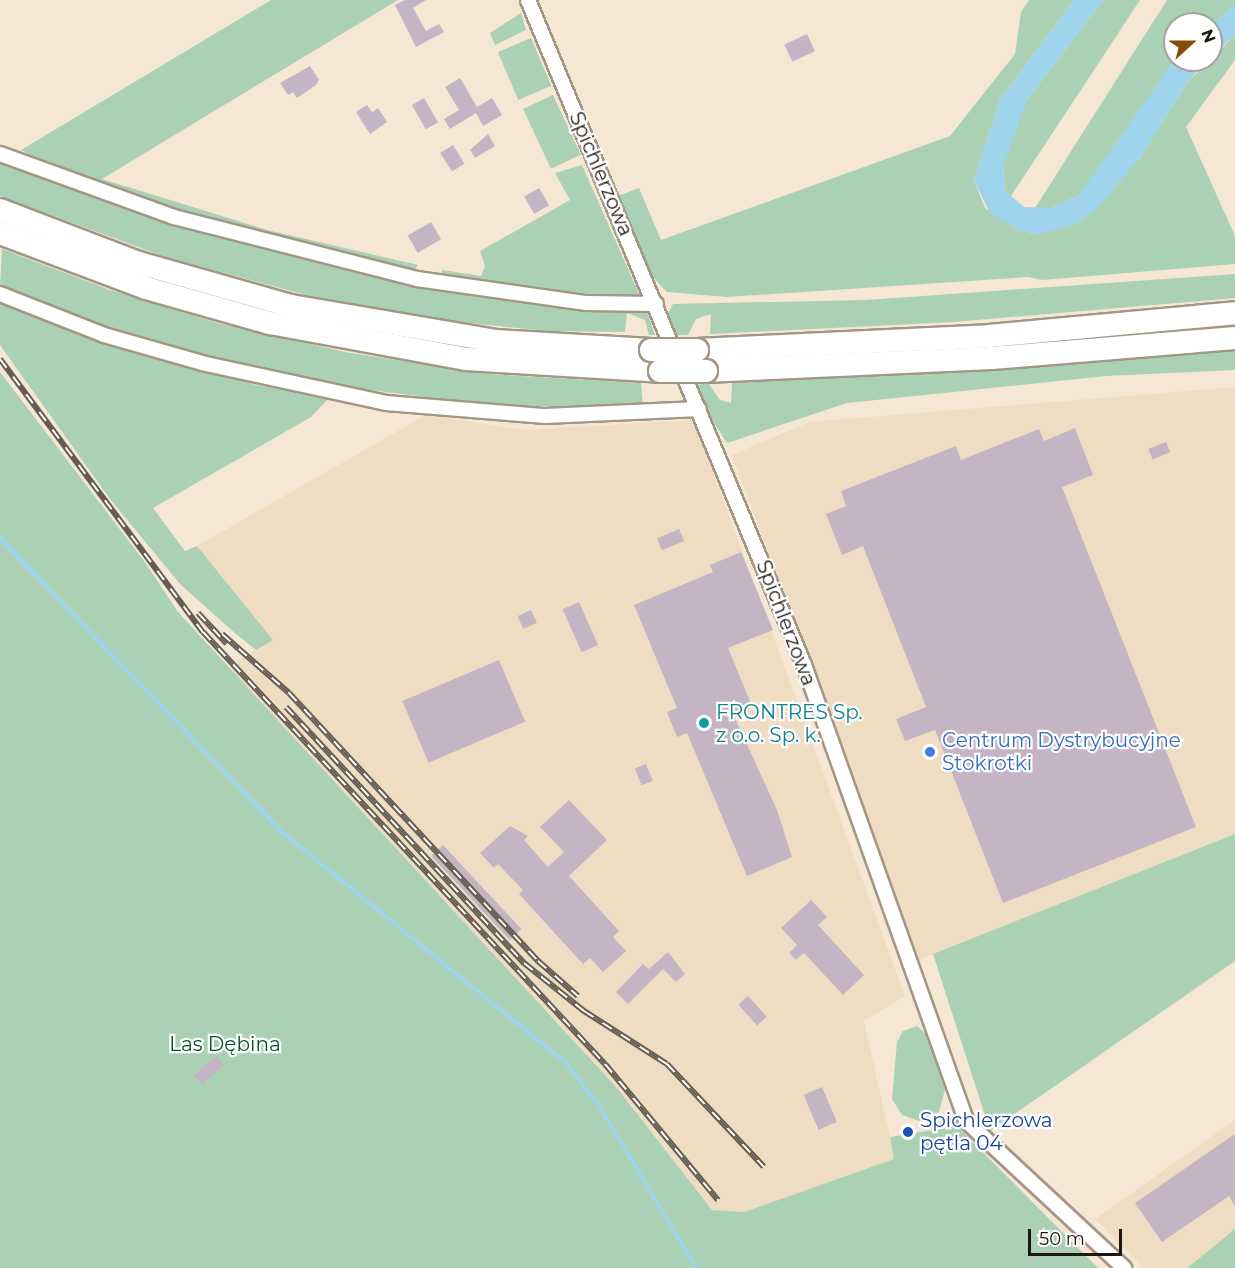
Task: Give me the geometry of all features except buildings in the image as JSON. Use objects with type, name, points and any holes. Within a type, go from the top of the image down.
[{"type":"main road","points":[[0,210],[140,263],[291,306],[495,341],[651,350],[697,350],[989,336],[1235,313]]},
{"type":"main road","points":[[0,233],[146,288],[313,332],[466,359],[660,371],[706,370],[992,358],[1235,338]]},
{"type":"street","name":"Spichlerzowa","points":[[528,0],[804,664],[966,1121],[1124,1268]]},
{"type":"street","points":[[0,154],[174,217],[417,279],[586,303],[656,304]]},
{"type":"street","points":[[0,294],[104,335],[206,364],[386,403],[545,416],[699,409]]},
{"type":"shaded area","points":[[1235,387],[1235,834],[919,960],[732,455],[809,422]]},
{"type":"shaded area","points":[[426,415],[525,430],[694,420],[905,996],[864,1021],[895,1159],[744,1212],[712,1210],[617,1088],[228,666],[272,640],[197,546]]},
{"type":"shaded area","points":[[1235,1120],[1235,1228],[1187,1268],[1144,1268],[1095,1219]]},
{"type":"green space","points":[[271,0],[398,0],[102,179],[267,230],[418,265],[414,271],[202,219],[59,170],[21,150]]},
{"type":"green space","points":[[1029,0],[1074,0],[1000,100],[974,180],[985,208],[1019,230],[1037,234],[1139,159],[1187,83],[1198,72],[1223,72],[1223,47],[1235,35],[1235,60],[1186,127],[1235,236],[1235,264],[1042,280],[1028,277],[727,297],[667,292],[652,276],[618,196],[639,188],[661,240],[950,136],[1015,54],[1021,12]]},
{"type":"green space","points":[[1103,0],[1140,0],[1011,196],[1005,191],[1003,167],[1016,122],[1027,100]]},
{"type":"green space","points":[[1167,0],[1235,0],[1235,4],[1223,15],[1223,12],[1163,12],[1163,72],[1166,72],[1102,168],[1079,195],[1052,208],[1035,208]]},
{"type":"green space","points":[[521,13],[526,30],[495,45],[490,33]]},
{"type":"green space","points":[[531,38],[551,86],[518,100],[498,52]]},
{"type":"green space","points":[[553,95],[581,155],[551,169],[523,109]]},
{"type":"green space","points":[[0,158],[293,253],[647,312],[655,335],[649,335],[645,320],[627,313],[625,332],[546,331],[414,317],[306,295],[168,258],[0,196]]},
{"type":"green space","points":[[582,165],[640,296],[635,301],[441,277],[442,270],[481,276],[485,266],[480,251],[570,200],[555,173]]},
{"type":"green space","points":[[2,249],[110,290],[221,324],[345,352],[488,374],[641,383],[643,407],[497,406],[331,385],[235,364],[112,330],[0,288]]},
{"type":"green space","points":[[1235,274],[1235,298],[953,322],[710,334],[711,314],[696,319],[688,335],[676,335],[667,315],[673,304],[866,300]]},
{"type":"green space","points":[[0,302],[86,337],[256,385],[329,398],[311,417],[153,508],[185,551],[197,546],[273,640],[256,650],[236,634],[180,584],[110,499],[0,345]]},
{"type":"green space","points":[[1235,345],[1235,370],[1106,376],[847,403],[727,443],[710,416],[698,385],[708,383],[720,400],[731,403],[732,383]]},
{"type":"green space","name":"Las Dębina","points":[[0,372],[144,561],[178,612],[617,1088],[712,1210],[744,1212],[894,1159],[890,1137],[957,1126],[1098,1268],[0,1268]]},
{"type":"green space","points":[[1235,834],[1235,961],[990,1131],[933,954]]},
{"type":"green space","points":[[917,1026],[929,1037],[946,1086],[939,1112],[919,1121],[902,1115],[892,1099],[897,1042],[903,1031]]},
{"type":"green space","points":[[1235,1228],[1235,1268],[1187,1268],[1224,1238]]},
{"type":"water","points":[[1074,0],[1103,0],[1027,100],[1003,167],[1005,191],[1024,207],[1052,208],[1079,195],[1166,72],[1197,72],[1187,83],[1139,159],[1094,212],[1072,226],[1037,234],[1019,230],[990,213],[974,180],[1000,100]]},
{"type":"water","points":[[1235,4],[1235,35],[1223,46],[1223,15]]},
{"type":"waterway","points":[[0,538],[283,833],[564,1061],[598,1104],[696,1268]]},
{"type":"railway","points":[[0,359],[203,632],[605,1064],[718,1200]]},
{"type":"railway","points":[[198,613],[227,644]]},
{"type":"railway","points":[[222,634],[289,693],[538,961],[578,996]]},
{"type":"railway","points":[[286,707],[524,963],[584,1011],[667,1064],[764,1167]]},
{"type":"place","name":"FRONTRES Sp. z o.o. Sp. k.","points":[[704,723]]},
{"type":"place","name":"Centrum Dystrybucyjne Stokrotki","points":[[930,752]]},
{"type":"place","name":"Spichlerzowa pętla 04","points":[[908,1132]]}]
